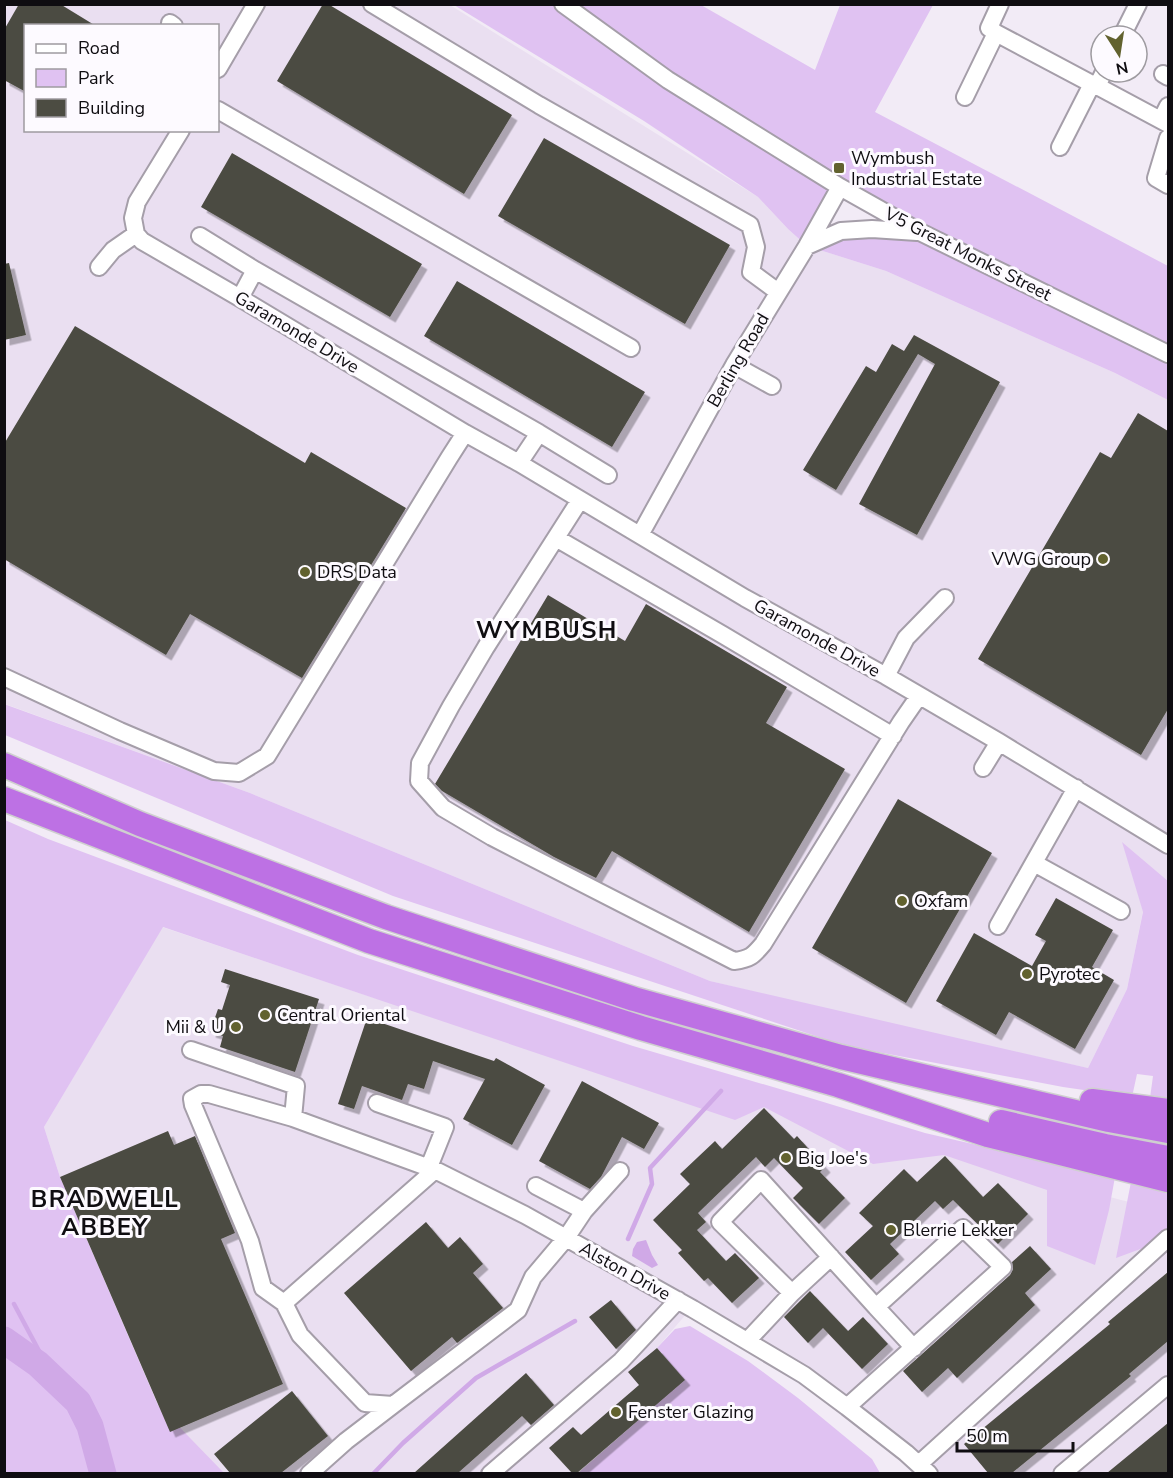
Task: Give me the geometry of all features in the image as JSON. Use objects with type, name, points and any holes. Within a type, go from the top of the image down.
[{"type":"highway","points":[[4,765],[140,824],[386,917],[634,999],[841,1057],[1168,1131]]},
{"type":"highway","points":[[4,799],[369,941],[641,1028],[838,1085],[988,1135],[1168,1180]]},
{"type":"highway","points":[[944,1082],[1168,1111]]},
{"type":"highway","points":[[838,1085],[1105,1146],[1168,1158]]},
{"type":"street","points":[[220,58],[256,4]]},
{"type":"street","points":[[372,4],[539,105],[750,225],[756,247],[751,272],[778,292]]},
{"type":"street","name":"V5 Great Monks Street","points":[[563,4],[668,80],[840,187],[920,232],[1168,354]]},
{"type":"street","points":[[1000,4],[989,28],[1089,77]]},
{"type":"street","points":[[1128,24],[1138,4]]},
{"type":"street","points":[[965,97],[996,33]]},
{"type":"street","points":[[1060,147],[1095,84]]},
{"type":"street","points":[[1103,84],[1166,117]]},
{"type":"street","points":[[219,111],[631,348]]},
{"type":"street","points":[[99,267],[113,250],[135,231],[132,218],[137,202],[180,132]]},
{"type":"street","points":[[1168,138],[1156,178],[1168,185]]},
{"type":"street","name":"Berling Road","points":[[640,535],[734,365],[807,246],[840,187]]},
{"type":"street","points":[[807,246],[840,231],[872,229],[920,232]]},
{"type":"street","name":"Garamonde Drive","points":[[135,231],[142,241],[465,433],[745,598],[999,742],[1168,845]]},
{"type":"street","points":[[200,236],[608,475]]},
{"type":"street","points":[[240,298],[255,270]]},
{"type":"street","points":[[734,365],[772,386]]},
{"type":"street","points":[[4,677],[120,731],[214,771],[239,773],[267,756],[465,433]]},
{"type":"street","points":[[519,463],[539,433]]},
{"type":"street","points":[[580,500],[486,647],[420,763],[419,781],[443,808],[492,837],[734,961],[746,960],[754,955],[763,944],[919,696]]},
{"type":"street","points":[[556,538],[723,634],[892,736]]},
{"type":"street","points":[[885,676],[906,638],[945,598]]},
{"type":"street","points":[[983,768],[999,742]]},
{"type":"street","points":[[998,926],[1076,789]]},
{"type":"street","points":[[1034,863],[1121,911]]},
{"type":"street","points":[[191,1050],[296,1086],[293,1119]]},
{"type":"street","name":"Alston Drive","points":[[284,1303],[263,1288],[250,1241],[193,1105],[192,1099],[201,1094],[209,1094],[293,1119],[432,1169],[525,1215],[678,1300],[804,1375],[924,1469]]},
{"type":"street","points":[[377,1103],[445,1127],[432,1169],[284,1303],[300,1335],[365,1403],[393,1404]]},
{"type":"street","points":[[309,1473],[393,1404],[518,1310],[533,1277],[566,1238],[584,1211],[620,1171]]},
{"type":"street","points":[[792,1293],[720,1222],[761,1180],[914,1348]]},
{"type":"street","points":[[536,1186],[584,1211]]},
{"type":"street","points":[[847,1407],[1003,1267],[963,1228],[876,1307]]},
{"type":"street","points":[[924,1469],[1168,1238]]},
{"type":"street","points":[[748,1341],[792,1293],[831,1257]]},
{"type":"street","points":[[490,1473],[621,1361],[678,1300]]},
{"type":"street","points":[[1062,1473],[1168,1385]]},
{"type":"shaded area","points":[[9,4],[450,5],[758,197],[807,246],[886,271],[1115,373],[1168,400],[1168,881],[1123,843],[1143,911],[1127,989],[1088,1068],[878,1022],[710,981],[250,793],[5,704],[4,13]]},
{"type":"shaded area","points":[[162,927],[371,997],[1168,1211],[1168,1473],[941,1473],[849,1408],[694,1305],[657,1348],[685,1380],[577,1473],[212,1473],[170,1432],[60,1177],[44,1127]]},
{"type":"shaded area","points":[[646,1240],[658,1265],[652,1268],[632,1256],[637,1242]]},
{"type":"green space","points":[[454,5],[701,5],[815,70],[840,5],[933,5],[875,112],[1168,266],[1168,400],[1115,373],[886,271],[807,246],[758,197],[644,121]],"holes":[[[840,187],[918,232],[872,229],[807,245]]]},
{"type":"green space","points":[[4,704],[250,793],[710,981],[1088,1068],[1127,989],[1143,912],[1122,842],[1168,881],[1168,1101],[1150,1098],[1153,1076],[1137,1074],[1132,1097],[1063,1087],[846,1046],[393,896],[5,735]]},
{"type":"green space","points":[[5,820],[48,839],[358,955],[633,1046],[925,1133],[1115,1177],[1095,1265],[1047,1246],[1047,1190],[944,1155],[873,1164],[764,1107],[735,1120],[163,927],[44,1127],[60,1177],[158,1405],[224,1473],[5,1474]]},
{"type":"green space","points":[[1131,1182],[1168,1191],[1168,1229],[1154,1244],[1116,1258]]},
{"type":"green space","points":[[690,1326],[748,1361],[798,1398],[872,1459],[880,1473],[577,1474],[684,1380],[657,1348],[675,1329]]},
{"type":"building","points":[[19,4],[60,4],[93,24],[24,24],[24,91],[4,80],[4,30]]},
{"type":"building","points":[[323,4],[328,4],[512,115],[464,194],[277,81]]},
{"type":"building","points":[[544,138],[730,245],[685,324],[498,216]]},
{"type":"building","points":[[232,153],[422,264],[390,317],[201,207]]},
{"type":"building","points":[[9,263],[26,335],[4,340],[4,264]]},
{"type":"building","points":[[457,281],[645,392],[612,447],[424,336]]},
{"type":"building","points":[[75,326],[305,463],[311,452],[406,508],[302,678],[190,614],[166,655],[4,559],[4,444]]},
{"type":"building","points":[[914,335],[1000,382],[917,535],[859,504],[935,364],[918,354],[836,490],[803,470],[866,366],[876,372],[892,344],[904,351]]},
{"type":"building","name":"VWG Group","points":[[1138,413],[1168,431],[1168,709],[1141,755],[978,659],[1100,452],[1111,458]]},
{"type":"building","points":[[548,595],[625,641],[646,604],[787,687],[766,723],[845,769],[749,932],[612,851],[596,878],[554,857],[442,791],[435,784]]},
{"type":"building","name":"Oxfam","points":[[898,799],[992,853],[906,1003],[812,948]]},
{"type":"building","name":"Pyrotec","points":[[1056,898],[1113,930],[1092,967],[1114,980],[1075,1049],[1009,1012],[996,1035],[936,1001],[974,933],[1032,966],[1046,941],[1035,935]]},
{"type":"building","name":"Central Oriental","points":[[225,969],[319,999],[295,1072],[220,1047],[223,1036],[210,1032],[218,1009],[222,1010],[230,985],[221,982]]},
{"type":"building","points":[[367,1018],[494,1061],[496,1058],[545,1085],[512,1145],[463,1119],[485,1079],[433,1061],[424,1089],[408,1084],[402,1100],[362,1086],[354,1109],[338,1104]]},
{"type":"building","points":[[582,1081],[659,1123],[644,1149],[622,1137],[601,1177],[590,1189],[539,1161]]},
{"type":"building","points":[[764,1108],[794,1139],[797,1136],[825,1167],[820,1172],[845,1198],[819,1224],[793,1198],[803,1188],[774,1158],[765,1167],[756,1157],[698,1213],[706,1222],[697,1230],[726,1261],[735,1253],[759,1278],[732,1303],[708,1278],[704,1281],[678,1253],[682,1250],[653,1220],[690,1184],[680,1174],[715,1141],[722,1149]]},
{"type":"building","points":[[168,1131],[174,1145],[195,1136],[235,1233],[221,1239],[283,1384],[170,1432],[60,1177]]},
{"type":"building","points":[[945,1156],[983,1197],[998,1183],[1028,1214],[998,1244],[953,1200],[943,1209],[935,1201],[890,1244],[899,1254],[871,1280],[845,1252],[873,1226],[859,1213],[904,1169],[917,1182]]},
{"type":"building","points":[[426,1222],[448,1248],[460,1237],[483,1264],[473,1273],[503,1308],[457,1343],[452,1337],[411,1371],[344,1293]]},
{"type":"building","points":[[1030,1246],[1051,1269],[1025,1293],[1035,1305],[957,1378],[948,1368],[922,1392],[903,1371],[1010,1275],[1013,1269],[1012,1262]]},
{"type":"building","points":[[1168,1272],[1168,1341],[1129,1374],[1131,1376],[1012,1473],[988,1473],[964,1444],[1110,1324],[1108,1322]]},
{"type":"building","points":[[810,1291],[848,1331],[863,1317],[888,1344],[862,1369],[823,1328],[808,1343],[784,1317]]},
{"type":"building","points":[[611,1300],[636,1330],[616,1349],[589,1317]]},
{"type":"building","points":[[657,1348],[685,1380],[577,1473],[572,1473],[549,1448],[573,1427],[581,1435],[639,1385],[628,1372]]},
{"type":"building","points":[[526,1373],[554,1405],[531,1425],[522,1416],[458,1473],[414,1473]]},
{"type":"building","points":[[292,1391],[328,1436],[281,1473],[230,1473],[214,1454]]},
{"type":"building","points":[[1168,1423],[1168,1473],[1107,1473]]},
{"type":"waterway","points":[[628,1239],[652,1184],[650,1168],[721,1091]]},
{"type":"waterway","points":[[14,1304],[54,1379]]},
{"type":"waterway","points":[[373,1474],[403,1443],[476,1378],[575,1321]]},
{"type":"waterway","points":[[4,1340],[38,1364],[78,1402],[90,1426],[103,1474]]},
{"type":"place","name":"Wymbush Industrial Estate","points":[[839,168]]},
{"type":"place","name":"VWG Group","points":[[1103,559]]},
{"type":"place","name":"DRS Data","points":[[305,572]]},
{"type":"place","name":"Oxfam","points":[[902,901]]},
{"type":"place","name":"Pyrotec","points":[[1027,974]]},
{"type":"place","name":"Central Oriental","points":[[265,1015]]},
{"type":"place","name":"Mii & U","points":[[236,1027]]},
{"type":"place","name":"Big Joe's","points":[[786,1158]]},
{"type":"place","name":"Blerrie Lekker","points":[[891,1230]]},
{"type":"place","name":"Fenster Glazing","points":[[616,1412]]},
{"type":"district","name":"WYMBUSH","points":[[547,630]]},
{"type":"district","name":"BRADWELL ABBEY","points":[[105,1213]]}]
